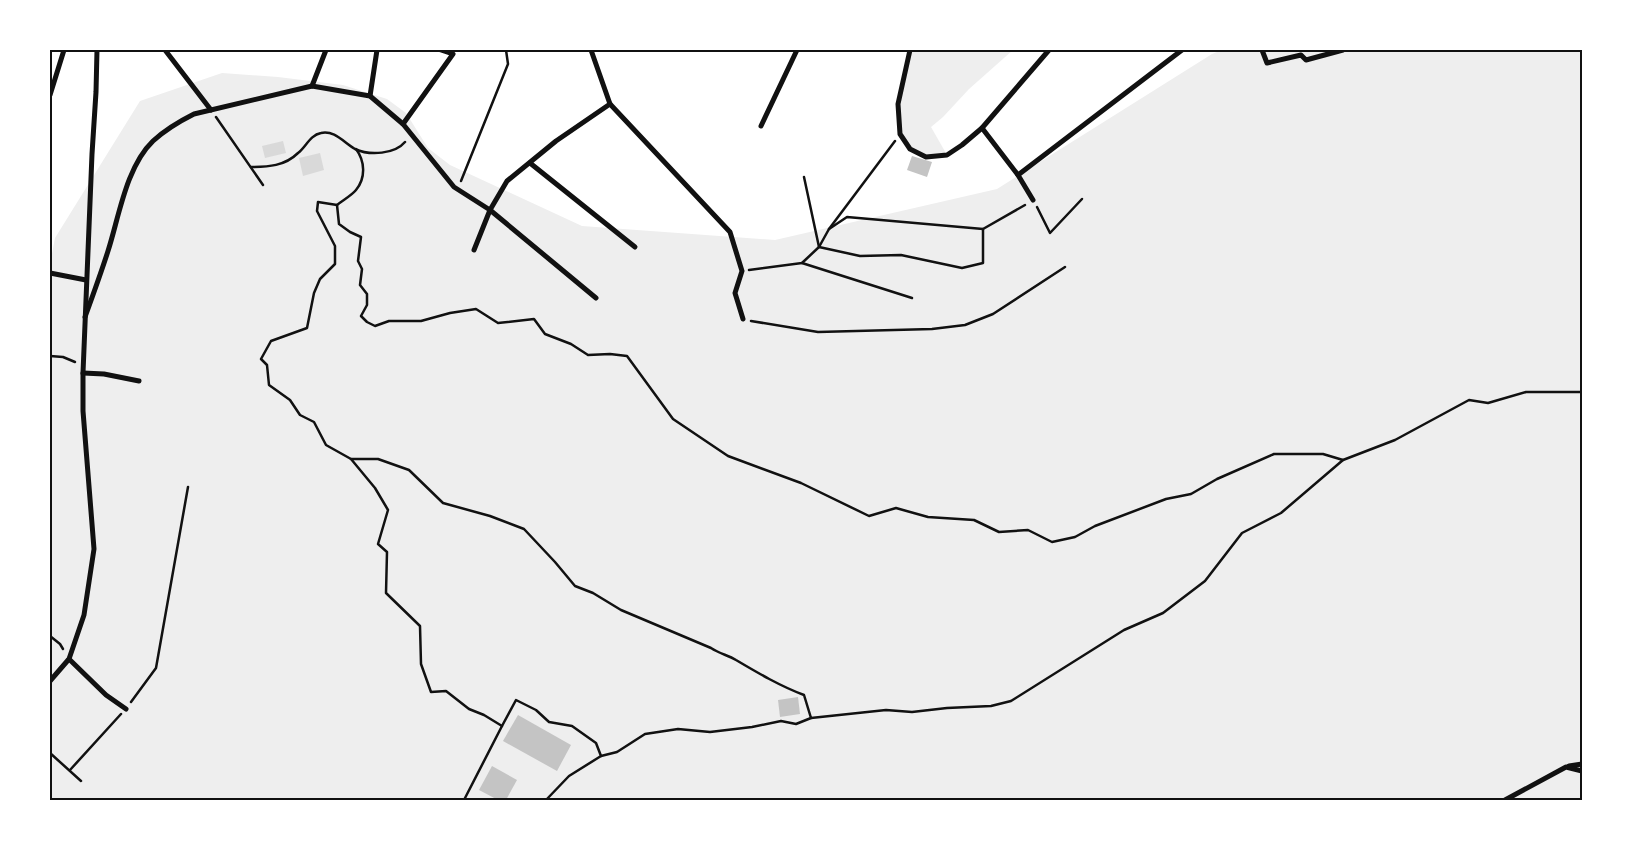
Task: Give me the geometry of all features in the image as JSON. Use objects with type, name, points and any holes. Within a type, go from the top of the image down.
[{"type":"street","points":[[50,96],[64,50]]},
{"type":"street","points":[[50,681],[69,659],[84,615],[94,549],[83,411],[83,365],[97,50]]},
{"type":"street","points":[[165,50],[210,110]]},
{"type":"street","points":[[312,86],[326,50]]},
{"type":"street","points":[[370,96],[377,50]]},
{"type":"street","points":[[403,124],[453,54],[441,50]]},
{"type":"street","points":[[591,50],[610,104],[730,232],[742,272],[735,293],[742,319]]},
{"type":"street","points":[[761,126],[797,50]]},
{"type":"street","points":[[910,50],[898,104],[900,134],[910,149],[926,157],[947,155],[982,128],[1049,50]]},
{"type":"street","points":[[1018,175],[1182,50]]},
{"type":"street","points":[[1262,50],[1267,63],[1301,55],[1306,60],[1343,50]]},
{"type":"street","points":[[85,316],[108,253],[122,201],[135,166],[152,142],[177,123],[194,114],[312,86],[339,89],[370,96],[403,124],[454,187],[490,210],[596,298]]},
{"type":"street","points":[[474,250],[490,210],[507,181],[556,141],[610,104]]},
{"type":"street","points":[[982,128],[1018,175],[1033,200]]},
{"type":"street","points":[[530,163],[635,247]]},
{"type":"street","points":[[50,273],[86,280]]},
{"type":"street","points":[[83,373],[104,374],[139,381]]},
{"type":"street","points":[[69,659],[102,691],[126,709]]},
{"type":"street","points":[[1505,800],[1566,767],[1582,764]]},
{"type":"street","points":[[1566,767],[1582,771]]},
{"type":"path","points":[[458,190],[508,64],[506,50]]},
{"type":"path","points":[[210,110],[263,185]]},
{"type":"path","points":[[251,167],[269,167],[287,161],[299,153],[309,140],[320,133],[331,134],[356,149],[373,153],[386,152],[401,147],[411,135]]},
{"type":"path","points":[[802,263],[819,247],[829,229],[900,134]]},
{"type":"path","points":[[356,149],[364,169],[357,189],[337,205],[318,202],[317,211],[335,246],[334,264],[320,279],[314,293],[307,328],[271,341],[262,359],[267,365],[269,385],[290,400],[300,415],[314,422],[326,445],[351,459],[375,488],[388,510],[378,544],[386,552],[386,593],[420,626],[421,664],[431,692],[446,691],[469,709],[484,715],[502,726]]},
{"type":"path","points":[[804,177],[819,247]]},
{"type":"path","points":[[829,229],[847,217],[983,229],[1033,200],[1050,233],[1082,199]]},
{"type":"path","points":[[337,205],[339,224],[361,237],[358,261],[362,269],[360,285],[367,294],[367,305],[361,316],[367,322],[374,326],[389,321],[421,321],[450,313],[476,309],[498,323],[534,319],[544,334],[571,344],[588,356],[610,354],[627,356],[673,419],[728,456],[801,483],[869,516],[896,508],[928,517],[974,520],[999,532],[1028,530],[1052,542],[1075,537],[1095,526],[1166,499],[1191,494],[1217,479],[1274,454],[1324,454],[1343,460]]},
{"type":"path","points":[[819,247],[860,256],[901,254],[962,268],[983,263],[983,229]]},
{"type":"path","points":[[742,272],[802,263],[912,298]]},
{"type":"path","points":[[742,319],[818,332],[932,329],[965,325],[993,314],[1065,267]]},
{"type":"path","points":[[50,356],[63,356],[83,365]]},
{"type":"path","points":[[546,800],[569,776],[601,756],[617,752],[645,734],[678,729],[710,732],[752,728],[780,721],[796,724],[811,718],[886,710],[912,712],[991,706],[1011,701],[1124,630],[1163,613],[1205,581],[1242,533],[1281,513],[1343,460],[1394,440],[1468,400],[1488,403],[1526,392],[1582,392]]},
{"type":"path","points":[[351,459],[378,459],[410,470],[443,503],[490,516],[524,529],[575,586],[593,593],[620,610],[712,648],[790,690],[804,695],[811,718]]},
{"type":"path","points":[[70,770],[126,709],[156,668],[188,487]]},
{"type":"path","points":[[50,636],[60,644],[69,659]]},
{"type":"path","points":[[464,800],[516,700],[536,710],[549,722],[572,726],[596,742],[601,756]]},
{"type":"path","points":[[50,753],[81,781]]},
{"type":"shaded area","points":[[910,50],[1013,50],[969,89],[931,127],[947,155],[926,157],[910,149],[900,134],[898,104]]},
{"type":"shaded area","points":[[1222,50],[1582,50],[1582,800],[50,800],[50,264],[55,238],[140,101],[222,73],[278,77],[343,85],[387,99],[406,113],[428,148],[450,165],[582,226],[775,240],[997,189],[1212,54]]},
{"type":"shaded area","points":[[283,141],[286,153],[265,158],[262,146]]},
{"type":"shaded area","points":[[320,153],[324,170],[303,176],[299,158]]},
{"type":"building","points":[[912,156],[932,162],[927,177],[907,170]]},
{"type":"building","points":[[798,697],[800,714],[780,717],[778,700]]},
{"type":"building","points":[[518,715],[571,745],[557,771],[503,741]]},
{"type":"building","points":[[492,766],[517,780],[506,800],[498,800],[479,790]]}]
